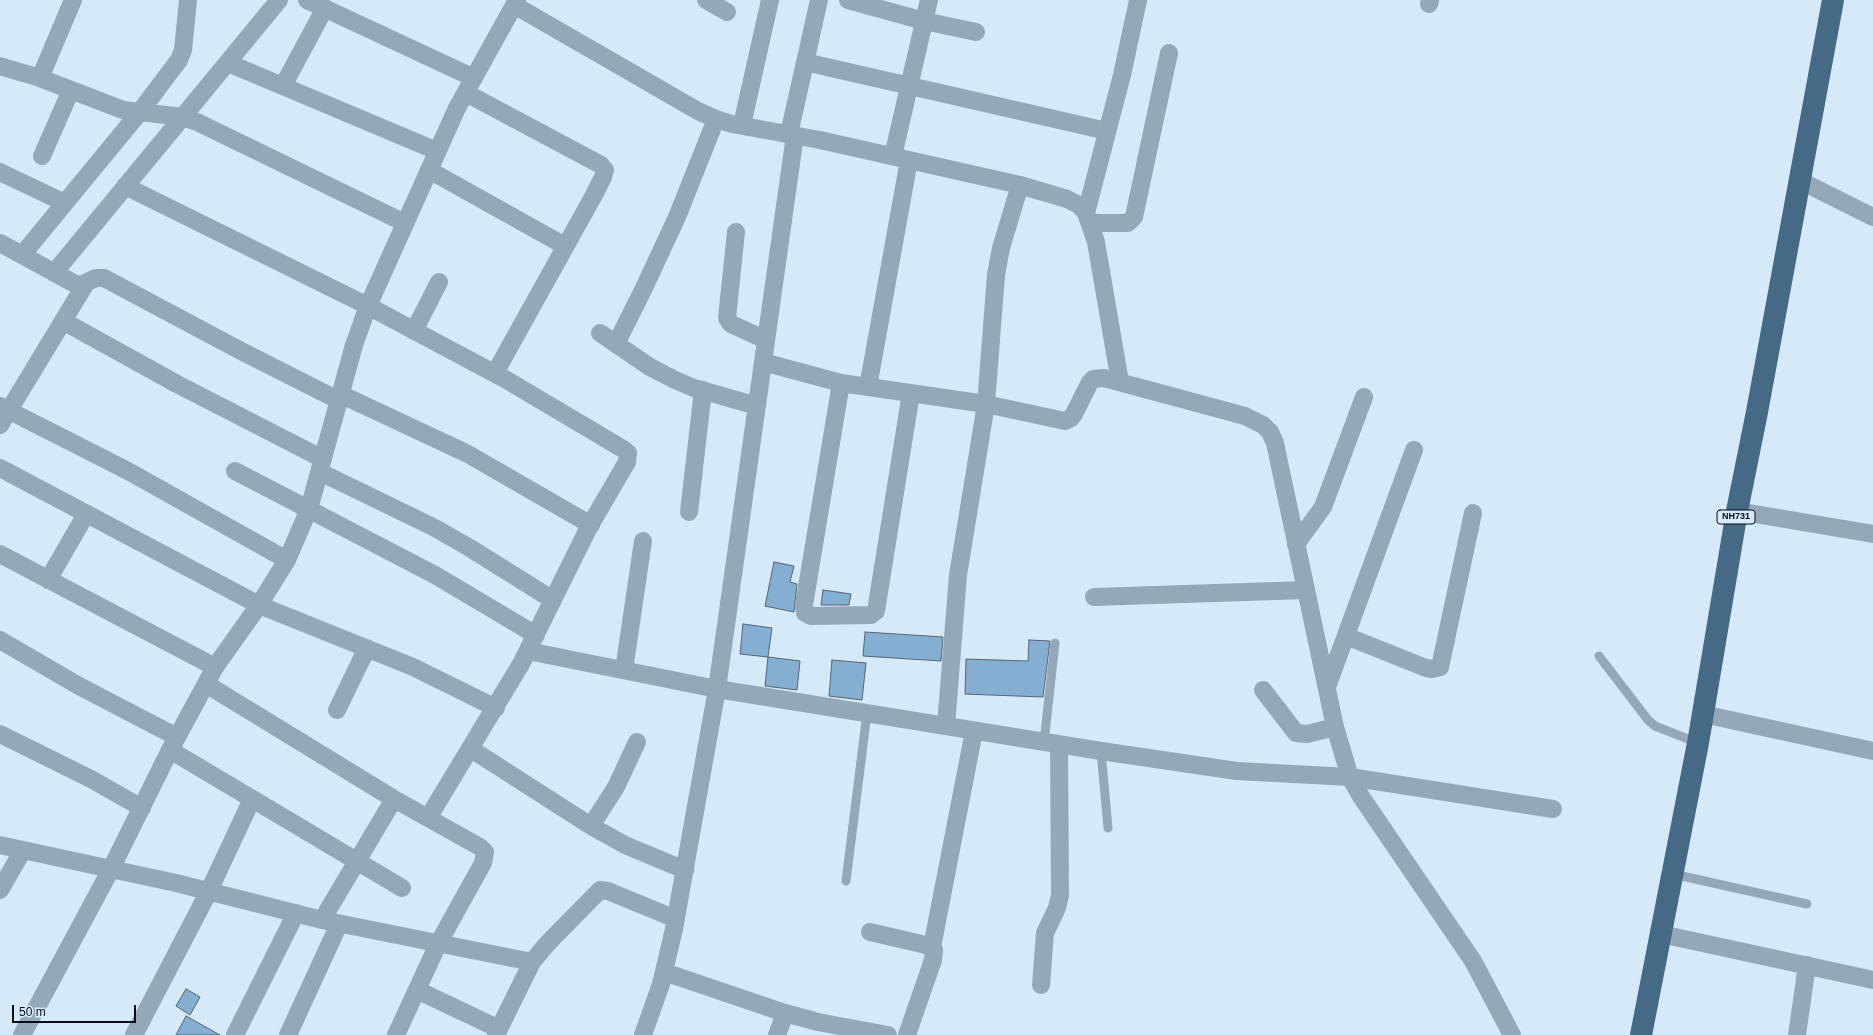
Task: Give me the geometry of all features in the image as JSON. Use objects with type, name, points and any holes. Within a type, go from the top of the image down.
[{"type":"highway","name":"NH731","points":[[1641,1035],[1698,743],[1737,511],[1757,412],[1833,0]]},
{"type":"street","points":[[40,78],[73,0]]},
{"type":"street","points":[[22,256],[139,113],[181,55],[188,0]]},
{"type":"street","points":[[54,273],[279,0]]},
{"type":"street","points":[[307,0],[325,8],[470,85],[604,167],[603,178],[495,373]]},
{"type":"street","points":[[706,0],[727,12]]},
{"type":"street","points":[[742,125],[770,0]]},
{"type":"street","points":[[643,1035],[664,972],[676,919],[717,689],[766,340],[792,135],[805,62],[819,0]]},
{"type":"street","points":[[848,0],[924,21],[976,32]]},
{"type":"street","points":[[868,387],[901,158],[909,84],[929,0]]},
{"type":"street","points":[[1089,218],[1107,131],[1122,75],[1138,0]]},
{"type":"street","points":[[22,1035],[112,869],[174,744],[215,667],[259,605],[287,560],[309,509],[354,345],[368,306],[404,223],[438,151],[470,85],[515,2],[698,111],[716,119],[1020,185],[1067,199],[1079,205],[1089,218],[1096,242],[1120,382]]},
{"type":"street","points":[[283,86],[325,8]]},
{"type":"street","points":[[1089,218],[1128,223],[1134,217],[1169,53]]},
{"type":"street","points":[[805,62],[909,84],[1107,131]]},
{"type":"street","points":[[228,63],[438,151]]},
{"type":"street","points":[[0,66],[40,78],[123,110],[183,118],[196,122],[404,223]]},
{"type":"street","points":[[42,156],[71,90]]},
{"type":"street","points":[[616,344],[677,217],[716,119]]},
{"type":"street","points":[[429,170],[565,246]]},
{"type":"street","points":[[0,172],[65,204]]},
{"type":"street","points":[[1799,180],[1873,217]]},
{"type":"street","points":[[946,726],[958,575],[986,404],[999,258],[1020,185]]},
{"type":"street","points":[[125,186],[368,306],[495,373],[626,452],[628,456],[627,462],[591,525],[528,651],[471,750],[428,818]]},
{"type":"street","points":[[736,232],[727,318],[728,321],[736,327],[766,340]]},
{"type":"street","points":[[0,243],[77,284],[86,283],[96,278],[104,278],[243,352],[339,397],[468,454],[591,525]]},
{"type":"street","points":[[414,330],[439,282]]},
{"type":"street","points":[[86,283],[63,322],[3,414],[128,471],[287,560]]},
{"type":"street","points":[[63,322],[178,384],[435,528],[553,600]]},
{"type":"street","points":[[600,333],[650,368],[675,380],[757,406]]},
{"type":"street","points":[[763,362],[842,383],[986,404],[1060,420],[1068,420],[1074,414],[1090,382],[1093,379],[1104,378],[1245,416],[1263,425],[1270,432],[1275,443],[1335,727],[1350,777],[1360,795],[1473,961],[1512,1035]]},
{"type":"street","points":[[842,383],[804,605],[805,612],[811,616],[870,615],[876,611],[911,393]]},
{"type":"street","points":[[689,512],[703,390]]},
{"type":"street","points":[[1296,544],[1323,507],[1364,397]]},
{"type":"street","points":[[1327,687],[1414,450]]},
{"type":"street","points":[[0,468],[259,605],[413,667],[496,708]]},
{"type":"street","points":[[235,471],[435,575],[536,635]]},
{"type":"street","points":[[1737,511],[1873,534]]},
{"type":"street","points":[[1346,636],[1432,670],[1440,667],[1473,513]]},
{"type":"street","points":[[48,580],[86,514]]},
{"type":"street","points":[[624,670],[643,541]]},
{"type":"street","points":[[0,554],[215,667]]},
{"type":"street","points":[[1094,597],[1306,590]]},
{"type":"street","points":[[0,640],[174,744],[252,799],[402,888]]},
{"type":"street","points":[[337,710],[367,648]]},
{"type":"street","points":[[528,651],[717,689],[1100,751],[1237,771],[1350,777],[1553,809]]},
{"type":"street","points":[[206,684],[394,799],[480,847],[485,855],[483,862],[438,944],[396,1035]]},
{"type":"street","points":[[1262,690],[1296,733],[1306,734],[1335,727]]},
{"type":"street","points":[[1703,714],[1873,751]]},
{"type":"street","points":[[907,1035],[933,960],[934,954],[932,947],[974,731]]},
{"type":"street","points":[[0,734],[84,775],[142,808]]},
{"type":"street","points":[[591,826],[616,787],[637,742]]},
{"type":"street","points":[[1041,986],[1045,933],[1058,908],[1060,895],[1052,743]]},
{"type":"street","points":[[471,750],[591,826],[625,845],[685,870]]},
{"type":"street","points":[[134,1035],[209,891],[252,799]]},
{"type":"street","points":[[322,920],[394,799]]},
{"type":"street","points":[[0,845],[209,891],[339,924],[532,962]]},
{"type":"street","points":[[0,890],[23,850]]},
{"type":"street","points":[[417,990],[497,1032],[532,962],[546,945],[600,890],[608,891],[676,919]]},
{"type":"street","points":[[235,1035],[296,914]]},
{"type":"street","points":[[288,1035],[339,924]]},
{"type":"street","points":[[870,932],[932,947]]},
{"type":"street","points":[[1661,934],[1873,980]]},
{"type":"street","points":[[1796,1035],[1807,965]]},
{"type":"street","points":[[664,972],[785,1013],[818,1022],[888,1035]]},
{"type":"street","points":[[777,1035],[785,1013]]},
{"type":"lane","points":[[1052,743],[1055,643]]},
{"type":"lane","points":[[1599,656],[1648,720],[1655,726],[1698,743]]},
{"type":"lane","points":[[846,881],[867,713]]},
{"type":"lane","points":[[1100,751],[1108,828]]},
{"type":"lane","points":[[1673,874],[1807,904]]},
{"type":"building","points":[[774,562],[794,566],[790,582],[797,584],[794,612],[765,606]]},
{"type":"building","points":[[823,590],[851,594],[849,605],[821,605]]},
{"type":"building","points":[[743,624],[772,628],[768,657],[740,654]]},
{"type":"building","points":[[865,632],[943,637],[941,661],[863,656]]},
{"type":"building","points":[[1029,640],[1050,641],[1043,697],[965,694],[966,659],[1028,661]]},
{"type":"building","points":[[768,657],[800,661],[797,690],[765,686]]},
{"type":"building","points":[[832,660],[866,663],[862,700],[829,696]]},
{"type":"building","points":[[186,989],[200,997],[190,1015],[176,1006]]},
{"type":"building","points":[[186,1016],[220,1035],[176,1035]]}]
